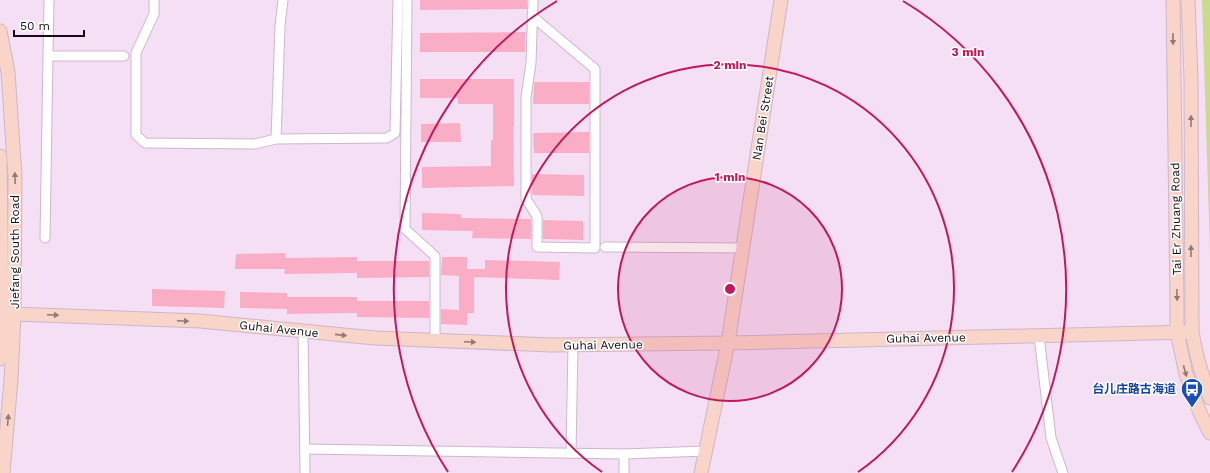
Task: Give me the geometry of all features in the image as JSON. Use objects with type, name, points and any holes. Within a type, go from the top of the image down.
[{"type":"street","points":[[45,238],[49,0]]},
{"type":"street","points":[[154,0],[154,14],[136,53],[136,134],[145,143],[255,144],[276,139],[387,138],[395,133],[398,0]]},
{"type":"street","points":[[276,139],[280,26],[283,0]]},
{"type":"street","points":[[407,0],[405,229],[435,256],[435,341]]},
{"type":"street","points":[[532,16],[595,69],[595,248],[537,247],[537,216],[526,199],[526,97],[531,63],[532,16],[533,0]]},
{"type":"street","name":"Nan Bei Street","points":[[701,473],[728,343],[782,0]]},
{"type":"street","name":"Tai Er Zhuang Road","points":[[1173,0],[1177,332],[1188,379],[1200,413],[1210,433]]},
{"type":"street","name":"Tai Er Zhuang Road","points":[[1188,0],[1191,79],[1192,332],[1195,353],[1210,398]]},
{"type":"street","name":"Jiefang South Road","points":[[0,31],[8,72],[15,176],[14,314],[11,380],[3,473]]},
{"type":"street","points":[[48,56],[124,56]]},
{"type":"street","name":"Jiefang South Road","points":[[0,156],[2,289],[0,359]]},
{"type":"street","points":[[605,247],[742,248]]},
{"type":"street","name":"Guhai Avenue","points":[[14,314],[200,321],[375,338],[551,345],[728,343],[1192,332]]},
{"type":"street","points":[[303,331],[305,473]]},
{"type":"street","points":[[1039,336],[1051,438],[1063,473]]},
{"type":"street","points":[[571,453],[573,345]]},
{"type":"street","points":[[305,449],[624,454],[706,452]]},
{"type":"street","points":[[624,454],[624,473]]},
{"type":"green space","points":[[1202,0],[1210,0],[1210,251]]},
{"type":"building","points":[[420,0],[527,0],[527,9],[420,10]]},
{"type":"building","points":[[525,32],[525,52],[420,52],[420,33]]},
{"type":"building","points":[[420,79],[514,79],[514,186],[422,188],[422,167],[491,166],[493,104],[458,104],[458,98],[420,98]]},
{"type":"building","points":[[534,82],[589,82],[589,104],[533,104]]},
{"type":"building","points":[[460,123],[461,142],[421,142],[421,124]]},
{"type":"building","points":[[589,132],[589,153],[534,153],[533,133]]},
{"type":"building","points":[[532,174],[584,175],[584,196],[532,195]]},
{"type":"building","points":[[422,213],[461,214],[461,218],[531,219],[531,239],[472,238],[473,231],[422,230]]},
{"type":"building","points":[[543,220],[583,221],[583,240],[543,239]]},
{"type":"building","points":[[285,253],[286,258],[357,257],[357,261],[429,261],[429,277],[357,278],[357,273],[284,274],[285,269],[235,269],[236,254]]},
{"type":"building","points":[[442,257],[467,257],[467,269],[485,269],[485,260],[560,262],[559,280],[474,277],[474,313],[467,313],[467,325],[441,324],[441,309],[459,310],[459,276],[441,275]]},
{"type":"building","points":[[152,289],[225,291],[224,308],[152,306]]},
{"type":"building","points":[[240,292],[287,293],[287,297],[357,297],[357,301],[429,301],[429,318],[357,317],[357,313],[287,314],[287,309],[240,308]]},
{"type":"place","name":"台儿庄路古海道","points":[[1192,408]]}]
